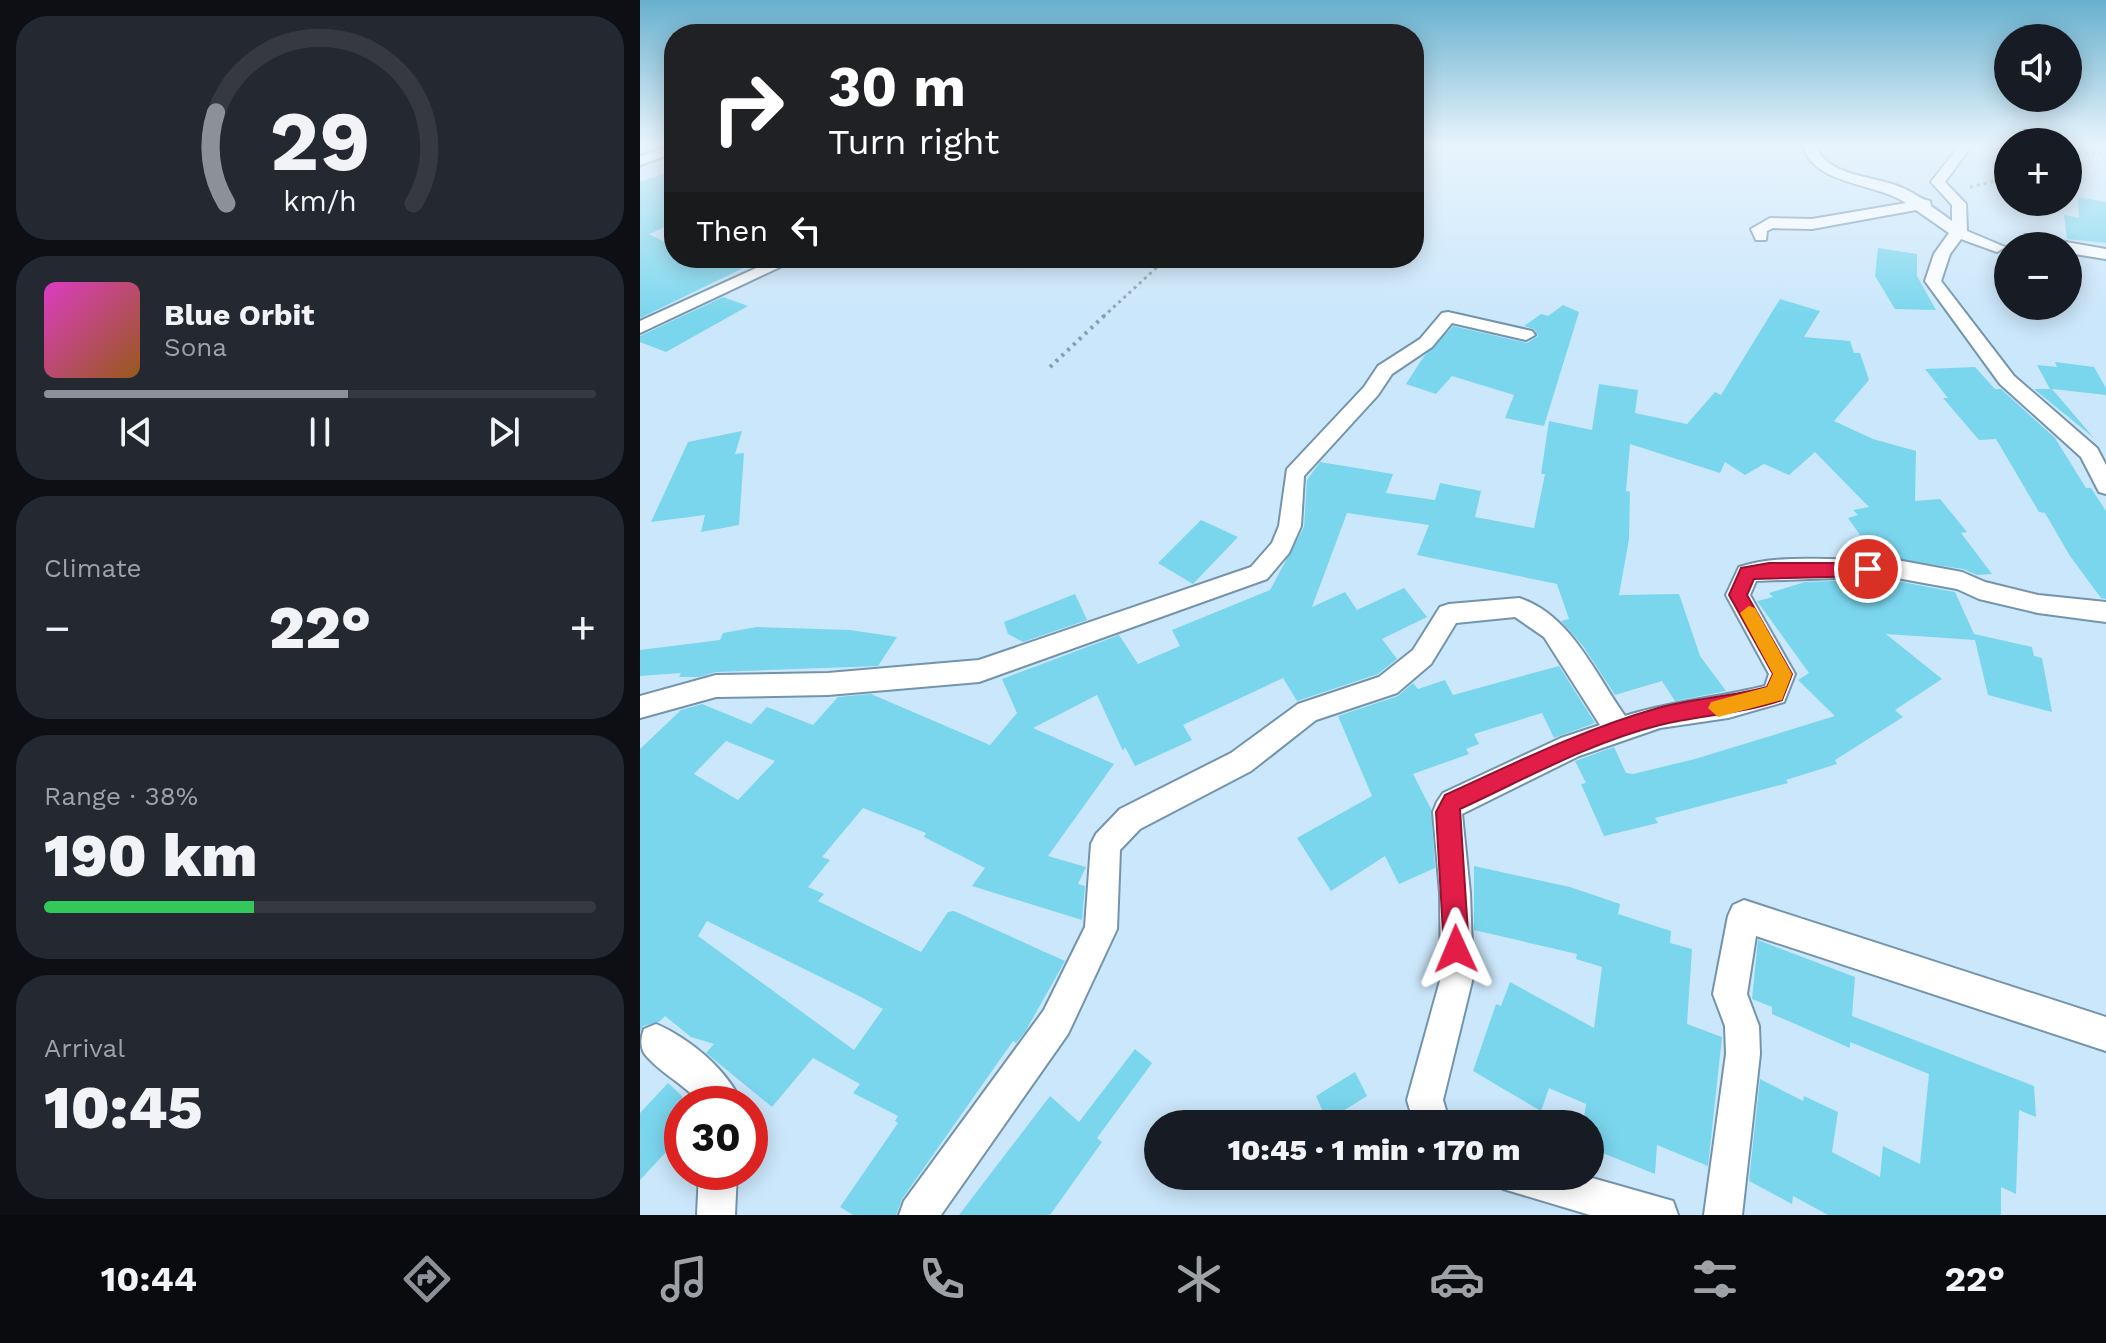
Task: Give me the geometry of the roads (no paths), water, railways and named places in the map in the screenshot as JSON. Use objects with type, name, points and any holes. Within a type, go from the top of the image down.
[{"type":"street","points":[[1914,202],[1955,236],[1994,244]]},
{"type":"street","points":[[1761,237],[1759,229],[1770,223],[1812,224],[1850,205],[1919,205],[1932,202]]},
{"type":"street","points":[[1957,202],[1955,236],[1933,281],[2007,380],[2090,453],[2106,487]]},
{"type":"street","points":[[2082,250],[2106,254]]},
{"type":"street","points":[[640,328],[769,268]]},
{"type":"street","points":[[640,707],[716,686],[828,684],[979,671],[1259,573],[1281,547],[1290,526],[1294,474],[1371,391],[1385,370],[1426,343],[1448,317],[1526,335]]},
{"type":"street","points":[[1428,1110],[1425,1100],[1457,977],[1455,893],[1447,812],[1453,802],[1571,747],[1660,716],[1728,707],[1775,694],[1782,674],[1738,595],[1747,573],[1769,570],[1849,571],[1886,567],[1962,581],[1979,590],[2038,604],[2106,612]]},
{"type":"street","points":[[918,1215],[1056,1022],[1101,929],[1106,844],[1130,819],[1241,762],[1307,712],[1388,685],[1422,657],[1449,614],[1519,607],[1553,630],[1620,732]]},
{"type":"street","points":[[1723,1215],[1743,1054],[1742,1026],[1730,994],[1744,916],[2106,1034]]},
{"type":"street","points":[[656,1041],[700,1075],[709,1086]]},
{"type":"street","points":[[716,1215],[717,1190]]},
{"type":"street","points":[[1567,1190],[1659,1215]]}]
